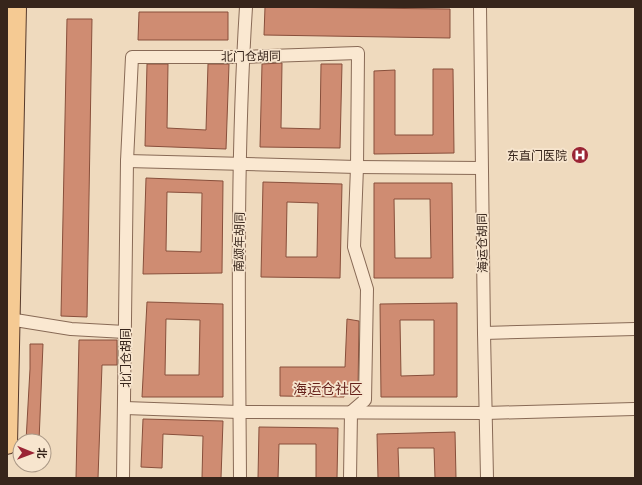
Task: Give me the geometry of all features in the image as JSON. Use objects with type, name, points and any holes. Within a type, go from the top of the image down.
[{"type":"main road","points":[[7,444],[16,7]]},
{"type":"street","name":"南颂年胡同","points":[[240,478],[238,276],[243,56],[246,7]]},
{"type":"street","name":"海运仓胡同","points":[[480,7],[481,168],[487,478]]},
{"type":"street","name":"北门仓胡同","points":[[123,478],[127,162],[132,57],[358,53],[357,168],[354,247],[367,289],[365,400],[351,412]]},
{"type":"street","points":[[127,162],[357,168],[481,168]]},
{"type":"street","points":[[9,319],[71,329],[125,332]]},
{"type":"street","points":[[484,333],[635,329]]},
{"type":"street","points":[[125,408],[239,412],[486,413],[634,409]]},
{"type":"street","points":[[350,478],[351,412]]},
{"type":"building","points":[[265,7],[450,9],[450,38],[264,35]]},
{"type":"building","points":[[139,12],[228,12],[228,40],[138,40]]},
{"type":"building","points":[[67,19],[92,19],[87,317],[61,316]]},
{"type":"building","points":[[282,63],[281,128],[320,129],[321,64],[342,64],[340,148],[260,147],[262,64]]},
{"type":"building","points":[[147,64],[168,64],[167,128],[206,130],[208,64],[229,64],[226,149],[145,146]]},
{"type":"building","points":[[433,69],[453,69],[454,153],[374,154],[374,71],[395,70],[395,135],[433,135]]},
{"type":"building","points":[[146,178],[223,181],[222,273],[143,274]],"holes":[[[167,192],[202,193],[201,252],[166,251]]]},
{"type":"building","points":[[263,182],[342,184],[340,278],[261,277]],"holes":[[[287,202],[318,203],[317,257],[286,257]]]},
{"type":"building","points":[[374,183],[452,183],[453,278],[374,278]],"holes":[[[394,199],[430,199],[431,258],[395,258]]]},
{"type":"building","points":[[147,302],[223,304],[223,397],[142,397]],"holes":[[[166,319],[200,320],[199,375],[165,375]]]},
{"type":"building","points":[[457,303],[457,397],[381,397],[380,304]],"holes":[[[400,320],[434,320],[434,375],[401,376]]]},
{"type":"building","points":[[347,319],[359,321],[358,391],[344,390],[344,397],[280,396],[280,367],[345,367]]},
{"type":"building","points":[[79,340],[117,340],[117,365],[102,365],[98,478],[76,478]]},
{"type":"building","points":[[30,344],[43,344],[39,433],[26,433]]},
{"type":"building","points":[[143,419],[223,421],[221,478],[202,478],[203,436],[163,434],[162,468],[141,467]]},
{"type":"building","points":[[259,427],[338,428],[337,478],[316,478],[316,444],[279,444],[278,478],[258,478]]},
{"type":"building","points":[[455,432],[456,478],[435,478],[434,448],[398,448],[399,478],[378,478],[377,434]]},
{"type":"place","name":"东直门医院","points":[[580,155]]},
{"type":"district","name":"海运仓社区","points":[[328,389]]}]
